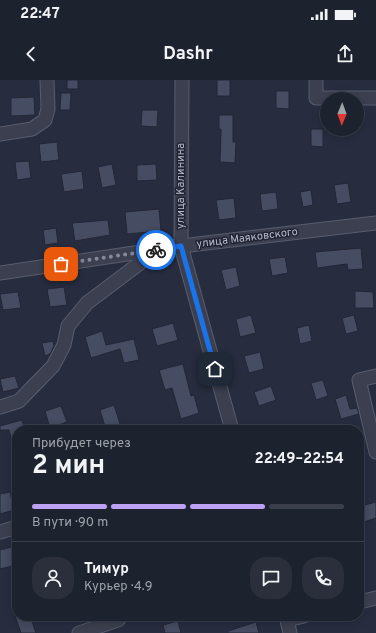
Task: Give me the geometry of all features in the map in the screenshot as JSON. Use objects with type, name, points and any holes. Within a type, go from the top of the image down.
[{"type":"street","points":[[0,134],[32,129],[45,120],[48,109],[47,80]]},
{"type":"street","name":"улица Калинина","points":[[182,80],[181,246],[231,425]]},
{"type":"street","points":[[316,80],[316,98],[376,98]]},
{"type":"street","name":"улица Маяковского","points":[[0,273],[181,246],[376,223]]},
{"type":"street","points":[[0,407],[19,401],[52,366],[64,345],[68,326],[87,303],[140,263],[138,253]]},
{"type":"street","points":[[376,376],[359,380],[376,452]]},
{"type":"street","points":[[0,532],[12,529]]},
{"type":"street","points":[[364,601],[376,598]]},
{"type":"street","points":[[79,633],[115,621]]},
{"type":"building","points":[[67,80],[78,80],[78,89],[67,89]]},
{"type":"building","points":[[217,80],[230,80],[230,96],[217,96]]},
{"type":"building","points":[[276,91],[289,91],[289,109],[276,108]]},
{"type":"building","points":[[61,93],[71,93],[70,110],[60,110]]},
{"type":"building","points":[[34,97],[35,115],[11,116],[11,98]]},
{"type":"building","points":[[142,110],[158,110],[157,127],[141,126]]},
{"type":"building","points":[[219,115],[233,115],[233,142],[236,142],[235,163],[220,162],[221,129],[219,129]]},
{"type":"building","points":[[311,129],[320,129],[320,136],[323,136],[323,147],[311,146]]},
{"type":"building","points":[[57,142],[59,160],[41,162],[39,144]]},
{"type":"building","points":[[29,161],[31,178],[17,180],[15,162]]},
{"type":"building","points":[[112,164],[116,185],[102,188],[98,167]]},
{"type":"building","points":[[156,164],[157,180],[137,181],[137,165]]},
{"type":"building","points":[[82,171],[84,189],[64,192],[61,174]]},
{"type":"building","points":[[348,183],[351,202],[337,204],[334,185]]},
{"type":"building","points":[[311,190],[313,205],[303,207],[300,192]]},
{"type":"building","points":[[276,192],[278,209],[262,211],[260,194]]},
{"type":"building","points":[[234,198],[236,218],[219,220],[216,200]]},
{"type":"building","points":[[159,209],[161,231],[127,234],[125,212]]},
{"type":"building","points":[[108,220],[110,235],[75,241],[72,223]]},
{"type":"building","points":[[56,228],[58,243],[45,245],[43,230]]},
{"type":"building","points":[[361,248],[363,269],[348,270],[347,264],[317,268],[315,252]]},
{"type":"building","points":[[285,257],[288,273],[272,276],[269,259]]},
{"type":"building","points":[[236,267],[240,286],[226,290],[221,270]]},
{"type":"building","points":[[64,287],[67,305],[50,307],[47,289]]},
{"type":"building","points":[[355,291],[373,292],[374,308],[355,308]]},
{"type":"building","points":[[18,292],[21,308],[3,310],[0,294]]},
{"type":"building","points":[[251,315],[256,333],[240,337],[236,319]]},
{"type":"building","points":[[354,315],[358,331],[346,334],[342,318]]},
{"type":"building","points":[[173,323],[178,340],[157,346],[152,329]]},
{"type":"building","points":[[309,325],[312,341],[300,344],[297,328]]},
{"type":"building","points":[[102,331],[106,345],[134,339],[139,360],[124,363],[120,349],[91,358],[85,337]]},
{"type":"building","points":[[53,341],[54,346],[50,354],[45,356],[42,343]]},
{"type":"building","points":[[260,352],[264,369],[249,373],[244,356]]},
{"type":"building","points":[[183,364],[191,396],[194,395],[199,413],[181,419],[172,388],[165,390],[159,370]]},
{"type":"building","points":[[15,376],[19,388],[3,392],[0,379]]},
{"type":"building","points":[[323,380],[328,396],[316,400],[311,383]]},
{"type":"building","points":[[271,386],[276,400],[259,406],[254,392]]},
{"type":"building","points":[[346,395],[350,409],[357,408],[359,414],[341,419],[335,399]]},
{"type":"building","points":[[114,405],[120,425],[104,425],[100,410]]},
{"type":"building","points":[[61,406],[67,422],[58,425],[49,425],[45,411]]},
{"type":"building","points":[[22,420],[24,425],[12,425],[12,441],[9,430],[0,430],[0,426]]},
{"type":"building","points":[[10,492],[12,511],[0,514],[0,494]]},
{"type":"building","points":[[376,502],[376,518],[364,522],[364,505]]},
{"type":"building","points":[[12,547],[12,566],[0,569],[0,550]]},
{"type":"building","points":[[17,621],[32,621],[36,633],[21,633]]},
{"type":"building","points":[[178,621],[181,633],[165,633],[163,625]]},
{"type":"building","points":[[256,622],[259,633],[228,633],[228,631]]},
{"type":"way so far","points":[[61,264],[156,250]]},
{"type":"route","points":[[156,250],[181,246],[215,369]]}]
